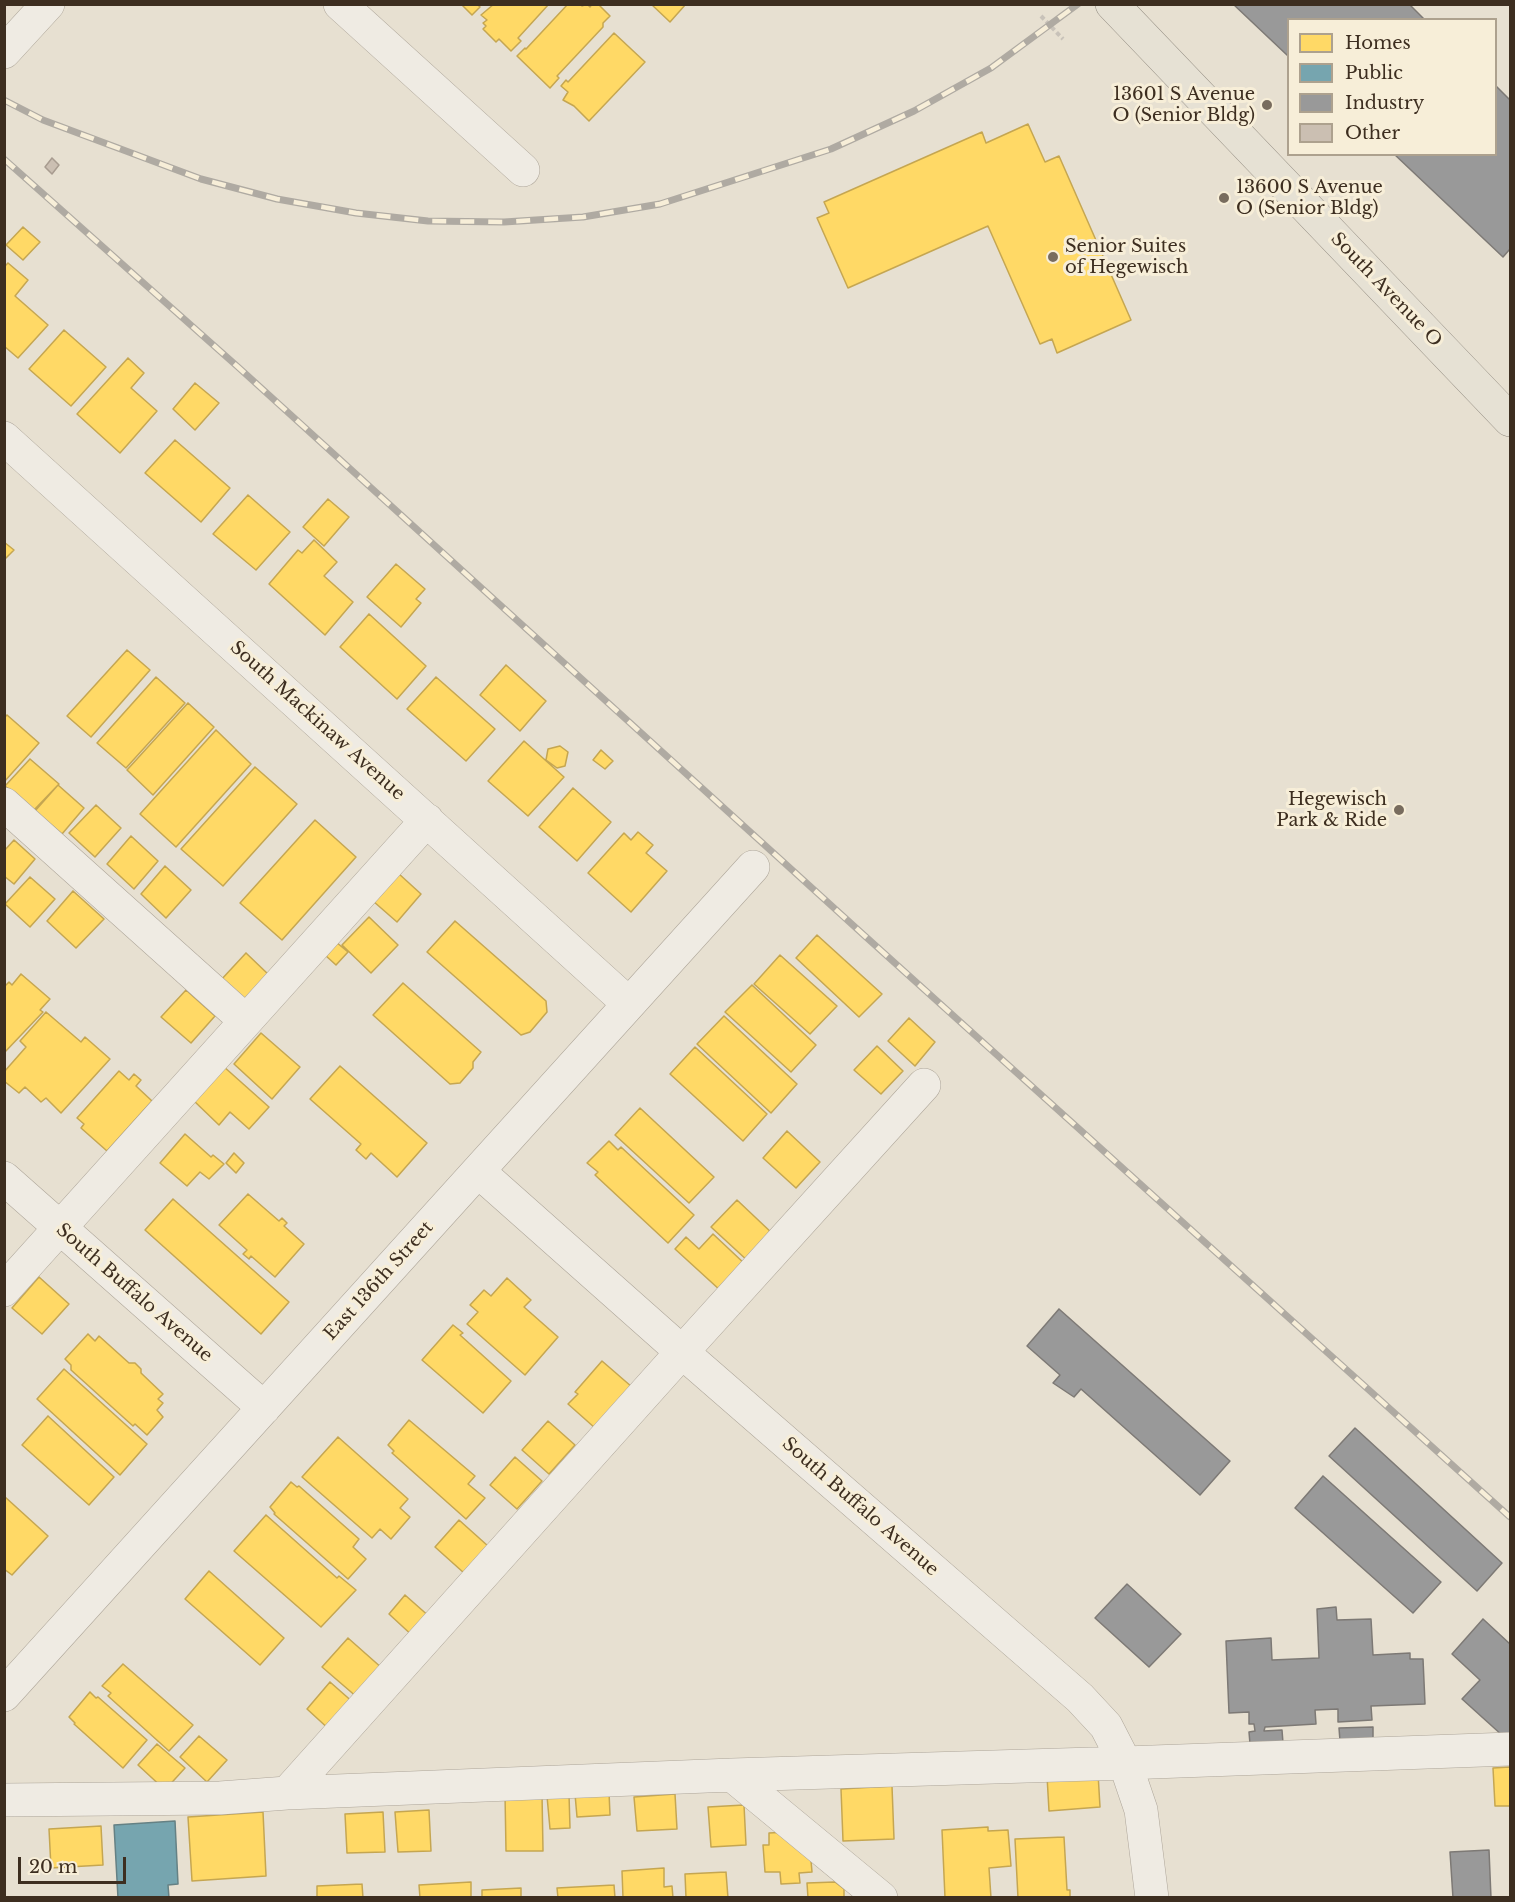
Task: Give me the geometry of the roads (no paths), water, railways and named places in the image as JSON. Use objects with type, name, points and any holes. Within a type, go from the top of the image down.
[{"type":"main road","name":"South Avenue O","points":[[1113,4],[1510,420]]},
{"type":"street","points":[[4,52],[48,4]]},
{"type":"street","points":[[340,4],[523,170]]},
{"type":"street","name":"South Mackinaw Avenue","points":[[4,438],[629,1004]]},
{"type":"street","points":[[4,804],[246,1021]]},
{"type":"street","points":[[4,1290],[426,820]]},
{"type":"street","name":"East 136th Street","points":[[4,1695],[753,867]]},
{"type":"street","points":[[287,1793],[924,1085]]},
{"type":"street","name":"South Buffalo Avenue","points":[[478,1170],[682,1352],[1080,1698],[1106,1726],[1125,1763],[1141,1810],[1152,1898]]},
{"type":"street","name":"South Buffalo Avenue","points":[[4,1178],[264,1408]]},
{"type":"street","points":[[4,1800],[220,1798],[287,1793],[732,1774],[1510,1749]]},
{"type":"street","points":[[732,1774],[881,1898]]},
{"type":"railway","points":[[4,100],[43,120],[201,179],[277,199],[356,213],[428,221],[504,222],[583,217],[660,204],[831,149],[914,111],[991,68],[1078,4]]},
{"type":"railway","points":[[4,159],[238,367],[1510,1517]]},
{"type":"place","name":"13601 S Avenue O (Senior Bldg)","points":[[1267,105]]},
{"type":"place","name":"13600 S Avenue O (Senior Bldg)","points":[[1224,198]]},
{"type":"place","name":"Senior Suites of Hegewisch","points":[[1053,257]]},
{"type":"place","name":"Hegewisch Park & Ride","points":[[1399,810]]}]
